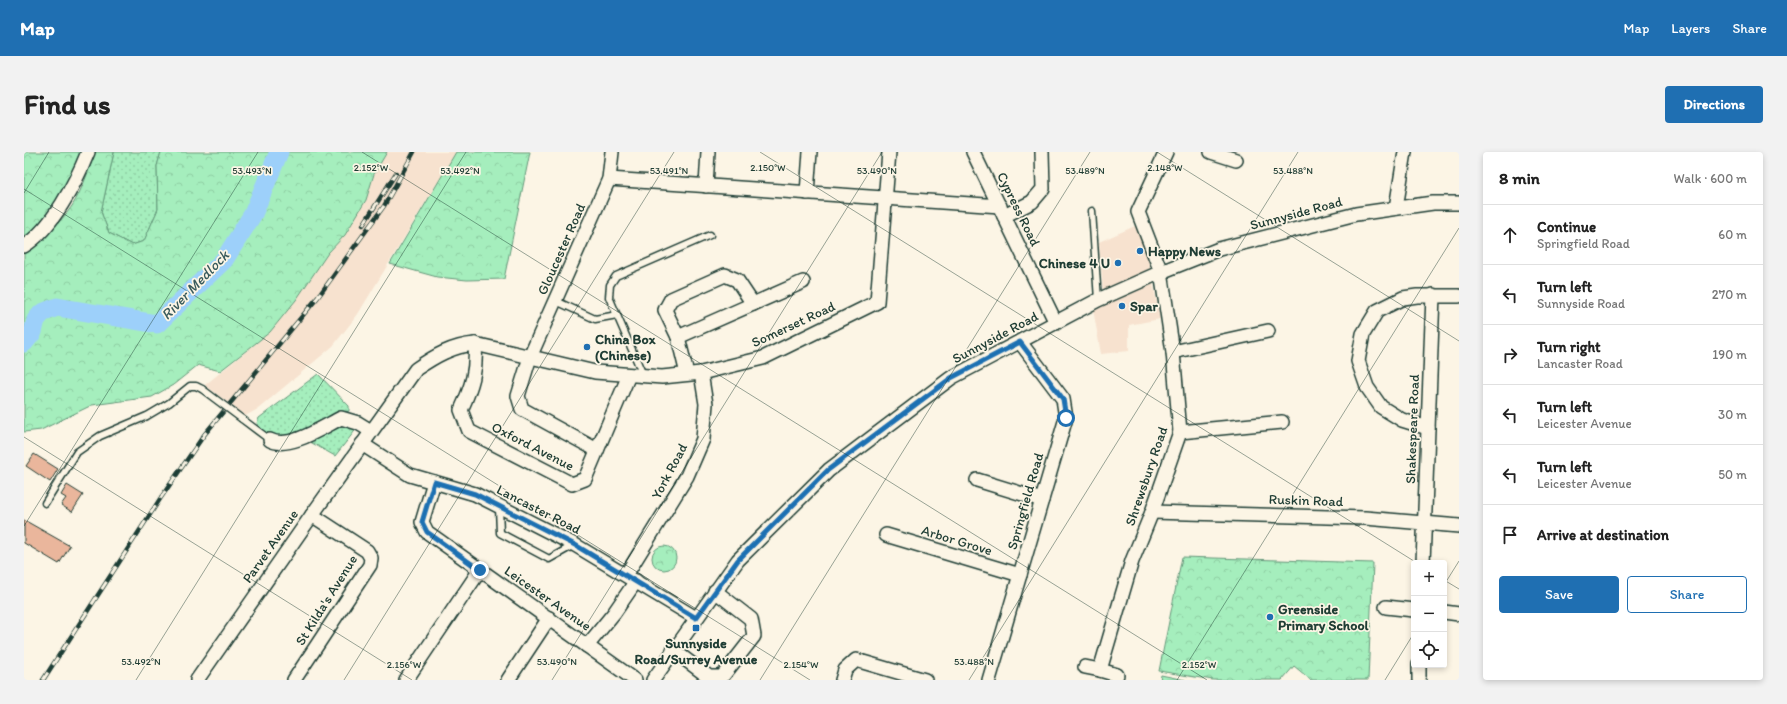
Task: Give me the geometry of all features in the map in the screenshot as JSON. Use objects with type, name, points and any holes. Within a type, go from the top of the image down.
[{"type":"street","points":[[24,246],[33,240],[61,205],[72,187],[88,152]]},
{"type":"street","name":"Gloucester Road","points":[[597,450],[522,409],[518,396],[530,357],[609,179],[612,152]]},
{"type":"street","points":[[706,186],[708,152]]},
{"type":"street","points":[[807,193],[810,152]]},
{"type":"street","name":"Somerset Road","points":[[371,431],[416,369],[434,357],[461,346],[475,344],[595,372],[662,377],[701,372],[763,358],[877,302],[888,152]]},
{"type":"street","name":"Cypress Road","points":[[973,152],[1056,323]]},
{"type":"street","points":[[609,179],[884,198],[1002,211],[1032,202],[1043,189],[1042,152]]},
{"type":"street","name":"Shrewsbury Road","points":[[1100,670],[1132,561],[1152,512],[1180,432],[1173,352],[1161,272],[1138,212],[1166,152]]},
{"type":"street","points":[[1211,152],[1236,160]]},
{"type":"street","points":[[1396,208],[1405,152]]},
{"type":"street","name":"Sunnyside Road","points":[[653,680],[738,560],[828,470],[951,378],[1098,300],[1161,272],[1219,249],[1356,214],[1433,203],[1459,203]]},
{"type":"street","points":[[687,374],[678,337],[665,310],[671,299],[725,274],[737,280],[753,304]]},
{"type":"street","points":[[678,337],[803,282]]},
{"type":"street","name":"Shakespeare Road","points":[[1423,560],[1433,296]]},
{"type":"street","points":[[1428,428],[1402,420],[1381,407],[1367,387],[1358,361],[1363,334],[1377,311],[1403,298],[1459,296]]},
{"type":"street","points":[[1173,352],[1268,331]]},
{"type":"street","name":"Springfield Road","points":[[989,680],[1066,418],[1063,399],[1020,342]]},
{"type":"street","name":"Oxford Avenue","points":[[475,344],[477,365],[470,390],[461,410],[468,431],[572,484],[585,479],[629,375]]},
{"type":"street","name":"York Road","points":[[587,646],[614,613],[631,578],[687,476],[703,439],[706,404],[701,372]]},
{"type":"street","points":[[270,440],[276,443],[289,442],[341,418],[358,423],[371,431]]},
{"type":"street","points":[[1180,432],[1282,422]]},
{"type":"street","name":"Parvet Avenue","points":[[197,680],[371,431]]},
{"type":"street","name":"Lancaster Road","points":[[362,444],[410,475],[475,494],[575,545],[696,618]]},
{"type":"street","points":[[978,480],[1042,500]]},
{"type":"street","name":"Leicester Avenue","points":[[434,482],[422,522],[427,532],[636,680]]},
{"type":"street","name":"Ruskin Road","points":[[1152,512],[1365,518],[1459,526]]},
{"type":"street","name":"St Kilda's Avenue","points":[[294,680],[370,565],[371,558],[367,551],[312,515]]},
{"type":"street","name":"Arbor Grove","points":[[886,535],[1020,575]]},
{"type":"street","points":[[406,680],[480,570]]},
{"type":"street","points":[[673,650],[709,677],[722,677],[754,636],[752,619],[715,591]]},
{"type":"street","points":[[1386,607],[1411,610]]},
{"type":"street","points":[[1447,612],[1459,614]]},
{"type":"street","points":[[508,680],[549,618]]},
{"type":"street","points":[[842,680],[845,670],[856,660],[925,680]]},
{"type":"street","points":[[1085,667],[1117,675]]},
{"type":"street","points":[[1419,668],[1419,680]]},
{"type":"lane","points":[[1092,211],[1098,300]]},
{"type":"lane","points":[[643,375],[610,297],[610,285],[616,276],[710,235]]},
{"type":"lane","points":[[556,301],[595,319],[617,315]]},
{"type":"lane","points":[[45,503],[77,452],[100,436],[147,416],[169,403],[190,386],[196,386],[202,389],[270,440]]},
{"type":"lane","points":[[500,507],[500,533],[549,559],[575,545]]},
{"type":"shaded area","points":[[387,152],[456,152],[358,314],[333,346],[258,409],[245,416],[205,385],[270,332],[296,300],[328,253],[345,235],[366,200],[374,174]]},
{"type":"shaded area","points":[[1135,226],[1146,248],[1160,319],[1129,325],[1129,351],[1101,354],[1093,309],[1104,302],[1099,242]]},
{"type":"green space","points":[[24,152],[83,152],[53,211],[24,242]]},
{"type":"green space","points":[[95,152],[114,152],[101,212],[109,233],[132,245],[144,241],[158,209],[157,166],[161,152],[387,152],[374,174],[366,200],[345,235],[328,253],[296,300],[270,332],[220,371],[198,365],[173,385],[152,397],[92,405],[41,430],[24,432],[24,253],[50,231],[72,206],[88,173]]},
{"type":"green space","points":[[114,152],[161,152],[157,166],[158,209],[144,241],[132,245],[109,233],[101,212]]},
{"type":"green space","points":[[456,152],[530,152],[504,279],[467,280],[437,277],[390,264]]},
{"type":"green space","points":[[318,374],[349,406],[349,411],[334,415],[311,425],[297,435],[289,438],[280,438],[271,435],[259,427],[257,423],[259,418]]},
{"type":"green space","points":[[340,423],[358,427],[335,456],[305,439]]},
{"type":"green space","points":[[664,546],[669,547],[675,553],[675,563],[669,569],[664,570],[659,569],[653,563],[652,558],[653,553],[659,547]]},
{"type":"green space","name":"Greenside Primary School","points":[[1182,557],[1373,563],[1368,680],[1311,680],[1294,666],[1282,680],[1213,680],[1159,671]]},
{"type":"green space","points":[[1161,675],[1185,680],[1160,680]]},
{"type":"building","points":[[34,454],[58,469],[50,482],[26,466]]},
{"type":"building","points":[[67,485],[83,495],[72,512],[61,505],[66,498],[61,495]]},
{"type":"building","points":[[24,520],[70,546],[59,564],[24,543]]},
{"type":"waterway","name":"River Medlock","points":[[24,343],[33,332],[36,320],[42,313],[57,307],[157,324],[224,260],[253,214],[279,152]]},
{"type":"railway","points":[[43,680],[160,499],[204,435],[318,297],[384,206],[414,152]]},
{"type":"railway","points":[[363,225],[396,173]]},
{"type":"place","name":"Happy News","points":[[1140,251]]},
{"type":"place","name":"Chinese 4 U","points":[[1118,263]]},
{"type":"place","name":"Spar","points":[[1122,306]]},
{"type":"place","name":"China Box (Chinese)","points":[[587,347]]},
{"type":"place","name":"Greenside Primary School","points":[[1270,617]]},
{"type":"place","name":"Sunnyside Road/Surrey Avenue","points":[[696,628]]},
{"type":"route","points":[[480,570],[427,532],[422,522],[434,482],[475,494],[575,545],[696,618],[738,560],[828,470],[951,378],[1020,342],[1063,399],[1066,418]]}]
